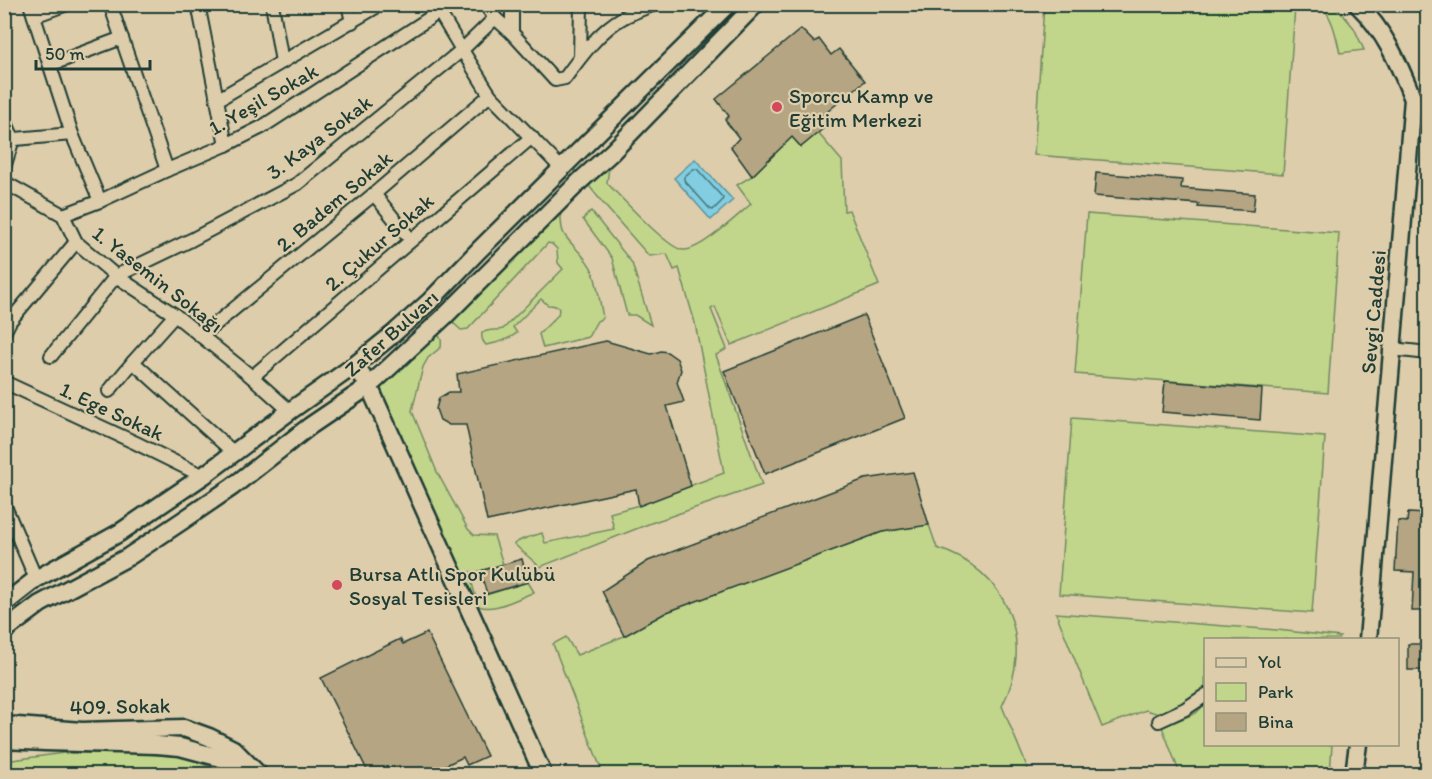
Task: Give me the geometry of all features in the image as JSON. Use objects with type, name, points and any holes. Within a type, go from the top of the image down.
[{"type":"main road","name":"Zafer Bulvarı","points":[[4,604],[36,579],[119,533],[203,476],[355,365],[392,335],[430,301],[728,4]]},
{"type":"main road","name":"Zafer Bulvarı","points":[[4,631],[40,604],[128,557],[173,527],[232,487],[310,426],[369,386],[446,316],[620,144],[756,4]]},
{"type":"main road","name":"Sevgi Caddesi","points":[[1357,4],[1387,40],[1413,99],[1368,638]]},
{"type":"main road","points":[[355,365],[369,386],[543,774]]},
{"type":"main road","name":"409. Sokak","points":[[4,725],[82,731],[184,728],[209,736],[233,749],[258,774]]},
{"type":"main road","name":"409. Sokak","points":[[4,740],[180,747],[221,758],[243,774]]},
{"type":"main road","points":[[1354,774],[1358,746]]},
{"type":"street","points":[[67,4],[32,10],[72,134],[100,201]]},
{"type":"street","points":[[110,4],[167,170]]},
{"type":"street","points":[[198,4],[226,145]]},
{"type":"street","points":[[272,4],[282,62]]},
{"type":"street","points":[[348,4],[352,22]]},
{"type":"street","points":[[217,100],[381,4]]},
{"type":"street","points":[[485,4],[495,18],[555,80],[565,78],[580,57],[608,28],[624,17],[653,5]]},
{"type":"street","points":[[512,4],[512,33]]},
{"type":"street","points":[[580,4],[580,57]]},
{"type":"street","points":[[437,8],[490,95],[562,169]]},
{"type":"street","name":"1. Yeşil Sokak","points":[[63,215],[100,201],[262,127],[437,8]]},
{"type":"street","name":"3. Kaya Sokak","points":[[116,276],[191,240],[297,184],[462,50],[495,18]]},
{"type":"street","points":[[50,65],[122,38]]},
{"type":"street","name":"2. Badem Sokak","points":[[201,336],[490,95]]},
{"type":"street","points":[[4,118],[8,140],[4,168]]},
{"type":"street","points":[[8,140],[72,134]]},
{"type":"street","name":"2. Çukur Sokak","points":[[252,377],[532,137]]},
{"type":"street","points":[[4,182],[63,215]]},
{"type":"street","points":[[374,194],[411,240]]},
{"type":"street","name":"1. Yasemin Sokağı","points":[[63,215],[76,242],[116,276],[175,315],[290,411]]},
{"type":"street","points":[[4,333],[10,321],[76,242]]},
{"type":"street","points":[[51,356],[116,276]]},
{"type":"street","points":[[109,391],[175,315]]},
{"type":"street","points":[[1392,349],[1428,353]]},
{"type":"street","points":[[133,362],[233,452]]},
{"type":"street","name":"1. Ege Sokak","points":[[4,382],[203,476]]},
{"type":"street","points":[[4,504],[36,579]]},
{"type":"street","points":[[1159,721],[1185,709],[1204,696]]},
{"type":"green space","points":[[1044,5],[1295,7],[1283,174],[1034,155]]},
{"type":"green space","points":[[1321,5],[1335,5],[1354,28],[1364,50],[1340,53],[1331,21]]},
{"type":"green space","points":[[818,133],[842,161],[844,211],[849,210],[879,285],[731,345],[715,307],[711,309],[727,349],[716,355],[762,485],[651,523],[540,567],[514,544],[542,533],[545,543],[614,529],[610,513],[639,505],[724,473],[695,323],[679,268],[674,270],[667,254],[649,256],[586,182],[607,164],[609,167],[607,183],[633,210],[667,241],[683,250],[690,249],[718,232],[751,204],[737,185],[752,176],[792,137],[801,147]]},
{"type":"green space","points":[[560,211],[564,234],[590,266],[598,289],[603,318],[597,321],[588,337],[543,348],[539,334],[558,315],[559,309],[548,305],[541,299],[513,327],[517,333],[495,343],[486,345],[483,341],[482,333],[503,329],[563,269],[558,263],[557,249],[548,243],[468,329],[461,330],[450,320]]},
{"type":"green space","points":[[591,211],[632,263],[651,325],[635,315],[627,315],[612,258],[583,219]]},
{"type":"green space","points":[[1087,214],[1339,233],[1328,393],[1075,374]]},
{"type":"green space","points":[[436,333],[441,339],[441,347],[428,358],[423,367],[412,411],[437,472],[468,529],[474,535],[494,536],[503,564],[469,572],[476,598],[528,582],[534,592],[495,607],[480,607],[472,601],[466,591],[377,380]]},
{"type":"green space","points":[[1072,418],[1325,437],[1312,613],[1059,594]]},
{"type":"green space","points":[[929,525],[937,548],[961,558],[981,573],[997,591],[1008,611],[1015,633],[1016,657],[1012,681],[1002,706],[1028,769],[1014,774],[603,774],[553,644],[566,637],[577,655],[624,636],[667,612],[882,532]]},
{"type":"green space","points":[[1056,613],[1340,637],[1204,638],[1204,691],[1157,716],[1156,713],[1146,710],[1102,727]]},
{"type":"green space","points":[[1204,705],[1204,746],[1332,746],[1330,774],[1180,774],[1162,727],[1196,713]]},
{"type":"green space","points":[[64,753],[132,753],[187,757],[224,774],[5,774],[5,761]]},
{"type":"water","points":[[695,159],[733,200],[711,220],[674,178]]},
{"type":"building","name":"Sporcu Kamp ve Eğitim Merkezi","points":[[801,29],[814,42],[819,39],[831,55],[839,49],[865,81],[817,120],[824,128],[801,147],[792,137],[752,176],[731,147],[739,138],[725,120],[729,116],[716,99]]},
{"type":"building","points":[[1096,173],[1182,180],[1181,188],[1255,194],[1253,211],[1198,207],[1199,204],[1094,196]]},
{"type":"building","points":[[864,315],[905,418],[765,474],[724,371]]},
{"type":"building","points":[[606,341],[651,354],[667,352],[677,359],[681,370],[677,382],[684,402],[667,406],[691,486],[639,506],[636,489],[487,521],[466,425],[449,425],[440,420],[436,409],[439,398],[449,392],[459,392],[457,374]]},
{"type":"building","points":[[1165,381],[1262,389],[1260,420],[1162,412]]},
{"type":"building","points":[[913,472],[929,525],[882,532],[667,612],[624,636],[602,591],[648,561],[865,479]]},
{"type":"building","points":[[1408,513],[1428,514],[1428,611],[1412,611],[1414,572],[1395,571],[1398,521],[1407,522]]},
{"type":"building","points":[[522,559],[528,582],[487,594],[480,571]]},
{"type":"building","points":[[427,633],[487,756],[467,765],[463,757],[427,774],[369,774],[321,678],[400,639],[403,644]]},
{"type":"building","points":[[1408,644],[1426,644],[1426,670],[1408,670]]},
{"type":"place","name":"Sporcu Kamp ve Eğitim Merkezi","points":[[777,107]]},
{"type":"place","name":"Bursa Atlı Spor Kulübü Sosyal Tesisleri","points":[[337,585]]}]
